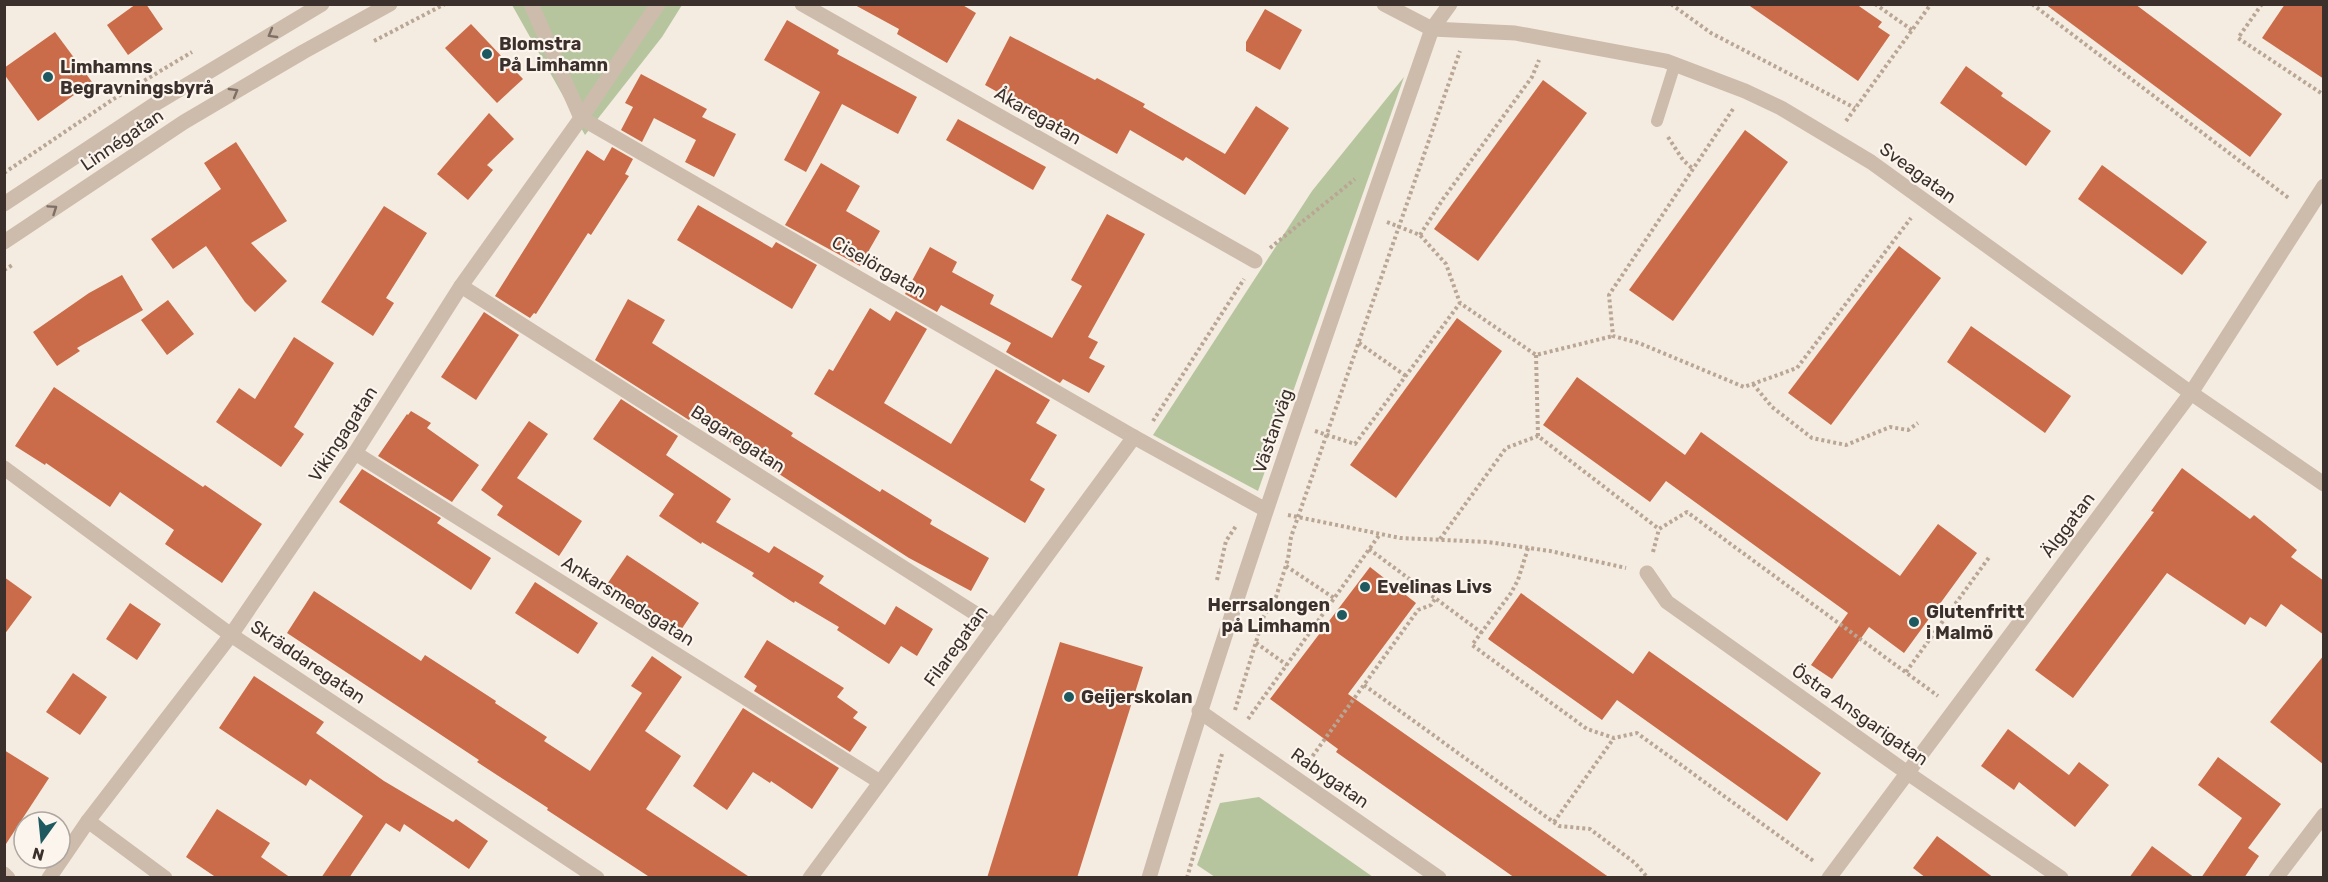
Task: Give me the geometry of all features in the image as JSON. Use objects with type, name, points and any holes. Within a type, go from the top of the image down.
[{"type":"street","name":"Linnégatan","points":[[4,204],[190,82],[322,4]]},
{"type":"street","name":"Linnégatan","points":[[4,242],[184,122],[390,4]]},
{"type":"street","points":[[531,4],[581,118]]},
{"type":"street","name":"Vikingagatan","points":[[49,878],[88,821],[231,635],[355,453],[461,286],[581,118],[658,4]]},
{"type":"street","name":"Åkaregatan","points":[[802,4],[1255,261]]},
{"type":"street","points":[[1384,4],[1432,29]]},
{"type":"street","name":"Västanväg","points":[[1149,878],[1199,711],[1266,510],[1432,29],[1450,4]]},
{"type":"street","name":"Sveagatan","points":[[1432,29],[1515,33],[1623,52],[1675,64],[1745,91],[1781,108],[1871,162],[2191,393],[2324,484]]},
{"type":"street","name":"Ciselörgatan","points":[[581,118],[1134,437],[1266,510]]},
{"type":"street","name":"Älggatan","points":[[1830,876],[2191,393],[2324,186]]},
{"type":"street","name":"Bagaregatan","points":[[461,286],[994,626]]},
{"type":"street","name":"Filaregatan","points":[[810,878],[1134,437]]},
{"type":"street","name":"Ankarsmedsgatan","points":[[355,453],[880,782]]},
{"type":"street","name":"Skräddaregatan","points":[[4,468],[231,635],[597,878]]},
{"type":"street","name":"Östra Ansgarigatan","points":[[1647,573],[1667,602],[1906,772],[2061,878]]},
{"type":"street","name":"Rabygatan","points":[[1199,711],[1439,878]]},
{"type":"street","points":[[2276,878],[2324,815]]},
{"type":"street","points":[[88,821],[165,878]]},
{"type":"street","points":[[4,874],[9,878]]},
{"type":"lane","points":[[1658,121],[1675,64]]},
{"type":"path","points":[[374,42],[445,4]]},
{"type":"path","points":[[1671,4],[1711,33],[1855,108]]},
{"type":"path","points":[[1875,4],[1912,30]]},
{"type":"path","points":[[1833,138],[1931,4]]},
{"type":"path","points":[[2032,4],[2307,212]]},
{"type":"path","points":[[2262,4],[2238,38],[2324,95]]},
{"type":"path","points":[[1187,878],[1232,734],[1263,616],[1276,597],[1286,566],[1291,537],[1467,31]]},
{"type":"path","points":[[1420,235],[1443,199],[1532,77],[1548,39]]},
{"type":"path","points":[[1613,336],[1610,295],[1745,91]]},
{"type":"path","points":[[1658,121],[1683,160],[1693,169]]},
{"type":"path","points":[[1134,437],[1154,421],[1255,261],[1345,186],[1388,157]]},
{"type":"path","points":[[1368,215],[1420,235],[1446,264],[1460,303],[1536,355],[1613,336],[1639,343],[1743,387],[1797,368],[1924,200]]},
{"type":"path","points":[[4,270],[23,258]]},
{"type":"path","points":[[1297,425],[1355,444],[1460,303]]},
{"type":"path","points":[[1359,343],[1406,376]]},
{"type":"path","points":[[1536,355],[1538,436]]},
{"type":"path","points":[[1753,384],[1772,407],[1812,438],[1846,445],[1890,427],[1908,430],[1918,423]]},
{"type":"path","points":[[1440,540],[1506,448],[1538,436]]},
{"type":"path","points":[[1538,436],[1659,529],[1687,512],[1954,708]]},
{"type":"path","points":[[1266,510],[1400,538],[1488,542],[1647,573]]},
{"type":"path","points":[[1232,734],[1287,665],[1380,534]]},
{"type":"path","points":[[1528,548],[1518,580],[1472,645],[1587,729],[1614,738],[1637,733],[1830,876]]},
{"type":"path","points":[[1369,549],[1482,633]]},
{"type":"path","points":[[1906,672],[1990,556]]},
{"type":"path","points":[[1286,566],[1334,598]]},
{"type":"path","points":[[1296,779],[1418,610],[1431,605],[1435,599]]},
{"type":"path","points":[[1256,643],[1287,665]]},
{"type":"path","points":[[1364,686],[1559,826],[1590,829],[1635,863],[1648,878]]},
{"type":"path","points":[[1554,822],[1614,738]]},
{"type":"green space","points":[[512,5],[682,5],[662,37],[585,135]]},
{"type":"green space","points":[[1404,77],[1258,491],[1153,435],[1312,191]]},
{"type":"green space","points":[[1259,797],[1373,877],[1215,877],[1197,865],[1220,803]]},
{"type":"building","points":[[136,4],[146,4],[163,29],[128,55],[107,25]]},
{"type":"building","points":[[853,4],[961,4],[976,13],[947,63],[897,34],[899,29]]},
{"type":"building","points":[[1747,4],[1856,4],[1882,22],[1878,27],[1890,35],[1858,81]]},
{"type":"building","points":[[2045,4],[2135,4],[2282,114],[2250,157]]},
{"type":"building","points":[[2285,4],[2324,4],[2324,79],[2262,38]]},
{"type":"building","points":[[1265,9],[1302,30],[1280,70],[1246,51],[1246,42]]},
{"type":"building","points":[[787,20],[839,50],[837,54],[917,97],[898,134],[842,104],[806,172],[784,160],[820,92],[764,60]]},
{"type":"building","points":[[471,24],[523,79],[497,103],[445,48]]},
{"type":"building","points":[[55,32],[92,82],[38,121],[4,74],[4,68]]},
{"type":"building","points":[[1010,36],[1145,104],[1143,107],[1225,154],[1256,106],[1289,128],[1245,195],[1186,157],[1183,161],[1130,130],[1117,154],[1069,127],[1067,131],[985,85]]},
{"type":"building","points":[[1966,66],[2003,93],[2001,96],[2051,131],[2026,166],[1940,103]]},
{"type":"building","points":[[641,74],[707,109],[702,117],[736,134],[714,177],[685,162],[696,140],[654,118],[642,142],[621,130],[633,107],[625,103]]},
{"type":"building","points":[[1543,80],[1587,113],[1478,261],[1434,229]]},
{"type":"building","points":[[489,113],[514,139],[487,165],[493,170],[468,200],[437,174]]},
{"type":"building","points":[[958,119],[1046,167],[1033,190],[946,140]]},
{"type":"building","points":[[1745,130],[1788,162],[1673,321],[1629,290]]},
{"type":"building","points":[[236,142],[287,221],[251,243],[287,281],[255,312],[245,302],[206,246],[173,269],[151,239],[221,189],[204,163]]},
{"type":"building","points":[[612,147],[633,159],[625,174],[629,176],[591,235],[588,233],[536,314],[534,313],[530,318],[495,296],[587,150],[604,161]]},
{"type":"building","points":[[821,163],[860,186],[846,211],[880,231],[860,266],[785,225]]},
{"type":"building","points":[[2102,165],[2207,242],[2182,275],[2078,199]]},
{"type":"building","points":[[698,205],[772,248],[776,242],[817,265],[792,309],[677,240]]},
{"type":"building","points":[[384,206],[427,233],[386,298],[394,303],[373,336],[321,302]]},
{"type":"building","points":[[1107,214],[1145,234],[1088,337],[1098,342],[1089,358],[1105,366],[1089,393],[1063,379],[1060,383],[1006,352],[1011,343],[941,305],[937,312],[905,294],[930,247],[957,262],[952,272],[994,295],[990,304],[1052,338],[1082,286],[1071,280]]},
{"type":"building","points":[[1899,246],[1941,278],[1831,425],[1788,393]]},
{"type":"building","points":[[122,275],[143,310],[77,348],[80,351],[57,366],[33,332],[89,293]]},
{"type":"building","points":[[628,299],[665,320],[652,343],[793,433],[791,436],[880,492],[882,489],[932,520],[930,524],[989,558],[971,591],[909,558],[691,417],[689,420],[595,360]]},
{"type":"building","points":[[168,300],[194,334],[167,355],[141,320]]},
{"type":"building","points":[[870,308],[890,321],[896,311],[927,329],[884,403],[951,444],[996,369],[1050,400],[1036,423],[1057,435],[1030,480],[1045,489],[1025,523],[814,394],[829,369],[833,371]]},
{"type":"building","points":[[484,312],[519,335],[476,400],[441,377]]},
{"type":"building","points":[[1457,318],[1502,351],[1396,498],[1350,465]]},
{"type":"building","points":[[1971,326],[2071,396],[2045,433],[1947,362]]},
{"type":"building","points":[[294,337],[334,363],[294,427],[304,434],[281,467],[216,422],[239,388],[255,399]]},
{"type":"building","points":[[1577,377],[1685,455],[1701,432],[1900,576],[1938,524],[1977,553],[1904,653],[1869,627],[1832,679],[1811,665],[1848,613],[1666,481],[1650,502],[1543,425]]},
{"type":"building","points":[[54,387],[262,524],[222,583],[165,544],[174,530],[120,492],[110,507],[46,463],[45,465],[15,446]]},
{"type":"building","points":[[621,399],[678,436],[666,455],[731,499],[716,522],[769,553],[774,546],[824,576],[819,583],[885,625],[896,606],[933,629],[917,656],[901,646],[889,664],[837,630],[839,627],[795,601],[794,603],[752,576],[754,573],[702,542],[701,544],[659,516],[674,494],[593,439]]},
{"type":"building","points":[[411,411],[431,423],[427,428],[479,465],[452,502],[378,456]]},
{"type":"building","points":[[529,421],[548,434],[517,478],[582,521],[559,556],[497,515],[503,506],[481,490]]},
{"type":"building","points":[[2182,468],[2250,519],[2254,515],[2297,550],[2291,557],[2324,581],[2324,635],[2281,604],[2266,627],[2250,617],[2245,625],[2167,573],[2073,698],[2035,670],[2154,512],[2151,511]]},
{"type":"building","points":[[362,469],[441,518],[437,523],[491,558],[471,590],[339,502]]},
{"type":"building","points":[[627,555],[699,603],[675,639],[603,590]]},
{"type":"building","points":[[1370,567],[1416,603],[1348,694],[1610,878],[1515,878],[1336,752],[1338,749],[1270,699]]},
{"type":"building","points":[[4,577],[32,597],[4,635]]},
{"type":"building","points":[[535,582],[598,623],[578,654],[515,613]]},
{"type":"building","points":[[314,591],[421,661],[425,655],[496,701],[495,703],[547,737],[544,741],[590,771],[642,693],[631,686],[652,656],[682,677],[645,731],[681,756],[646,809],[751,878],[651,878],[547,810],[548,808],[477,762],[479,760],[287,633]]},
{"type":"building","points":[[1521,593],[1633,674],[1649,651],[1821,773],[1787,821],[1617,700],[1602,720],[1488,639]]},
{"type":"building","points":[[130,603],[161,624],[137,660],[106,639]]},
{"type":"building","points":[[767,640],[844,688],[837,697],[858,712],[853,718],[867,727],[850,752],[754,691],[757,686],[744,677]]},
{"type":"building","points":[[1060,642],[1143,667],[1077,878],[987,878]]},
{"type":"building","points":[[2324,655],[2324,765],[2270,722]]},
{"type":"building","points":[[73,673],[107,697],[80,735],[46,712]]},
{"type":"building","points":[[254,676],[324,722],[316,733],[384,781],[453,822],[456,819],[488,841],[469,869],[404,824],[400,832],[386,823],[349,878],[321,878],[363,816],[310,779],[306,786],[219,728]]},
{"type":"building","points":[[743,708],[839,768],[812,809],[771,781],[770,783],[753,772],[727,810],[693,786]]},
{"type":"building","points":[[2008,729],[2069,775],[2079,762],[2109,785],[2075,827],[2019,782],[2014,790],[1981,766]]},
{"type":"building","points":[[4,750],[49,778],[28,810],[12,810],[12,835],[4,847]]},
{"type":"building","points":[[2218,757],[2281,804],[2248,848],[2259,856],[2244,878],[2201,878],[2242,818],[2198,785]]},
{"type":"building","points":[[217,809],[270,843],[261,857],[291,878],[217,878],[186,857]]},
{"type":"building","points":[[1937,836],[1994,878],[1926,878],[1913,868]]},
{"type":"building","points":[[2152,846],[2195,878],[2129,878]]},
{"type":"place","name":"Blomstra På Limhamn","points":[[487,54]]},
{"type":"place","name":"Limhamns Begravningsbyrå","points":[[48,77]]},
{"type":"place","name":"Evelinas Livs","points":[[1365,587]]},
{"type":"place","name":"Herrsalongen på Limhamn","points":[[1342,615]]},
{"type":"place","name":"Glutenfritt i Malmö","points":[[1914,622]]},
{"type":"place","name":"Geijerskolan","points":[[1069,697]]}]
